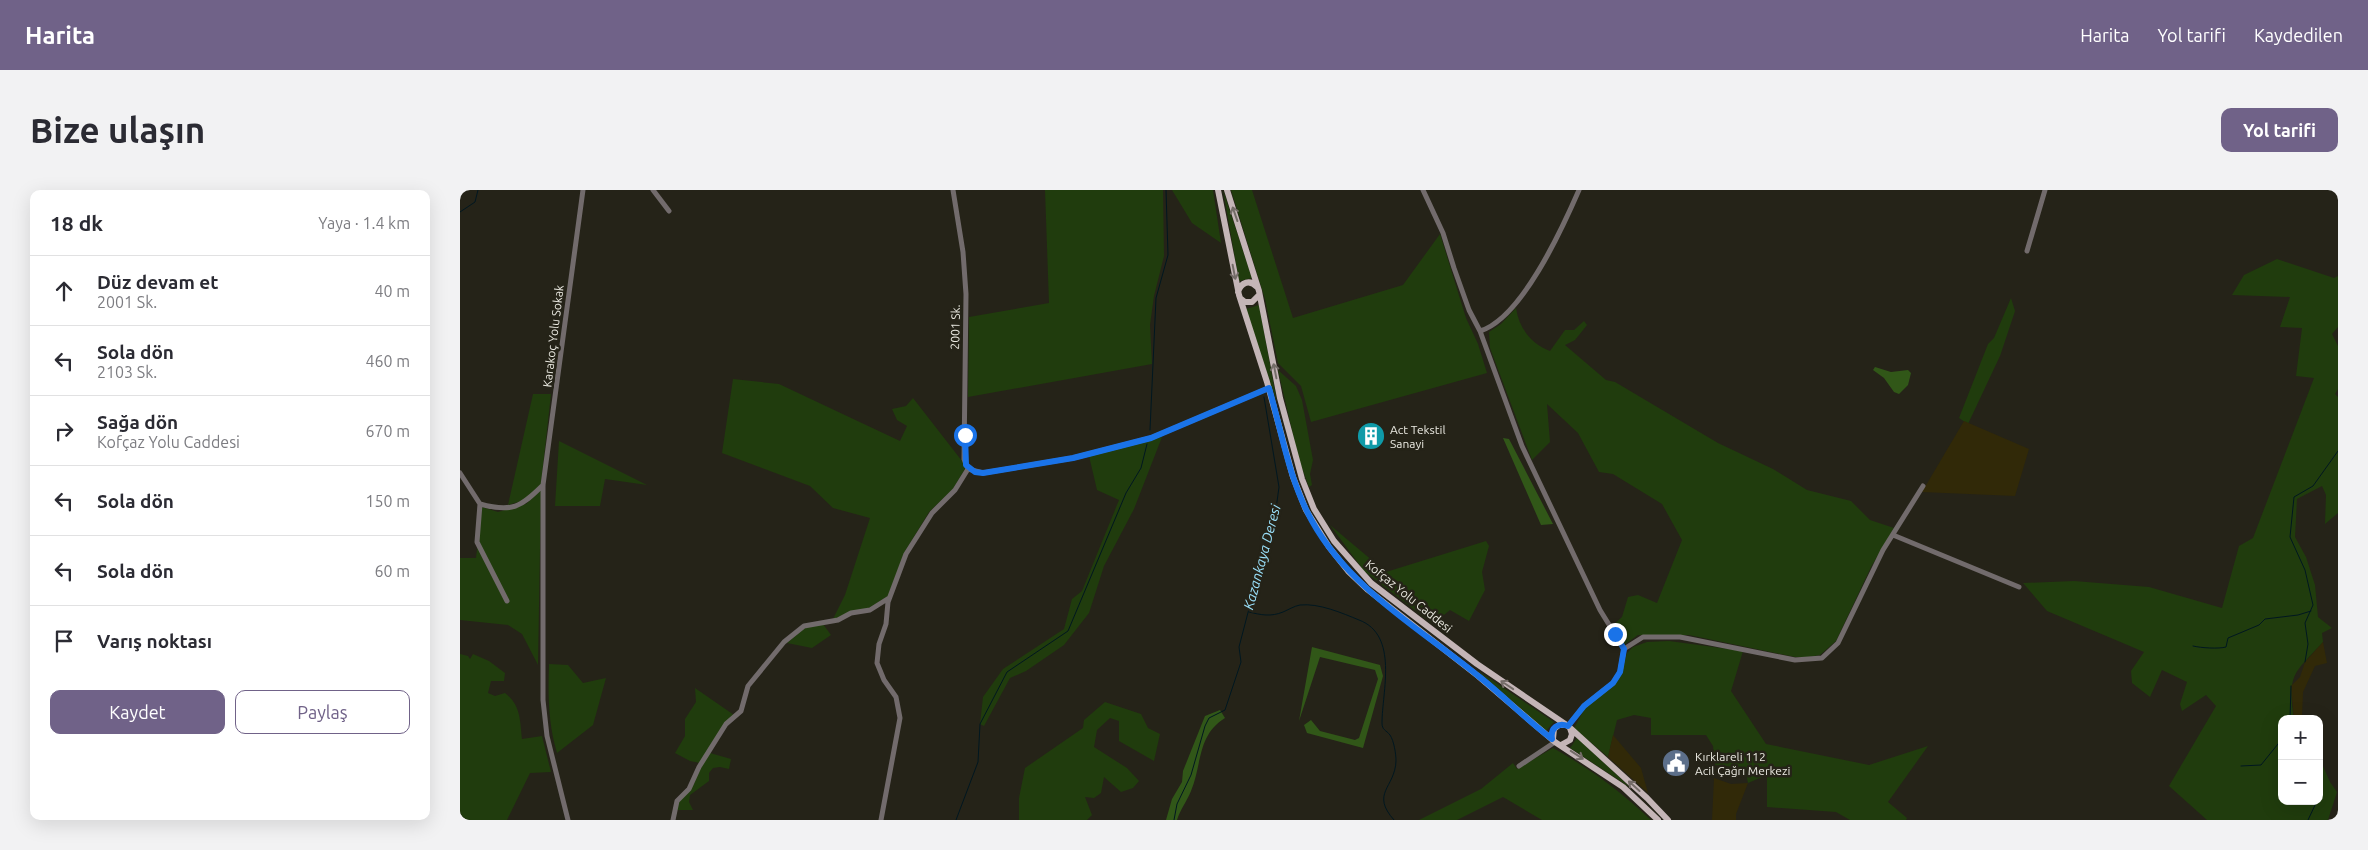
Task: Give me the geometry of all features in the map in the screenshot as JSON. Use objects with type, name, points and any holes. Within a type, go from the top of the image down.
[{"type":"main road","name":"Kofçaz Yolu Caddesi","points":[[1218,190],[1239,295],[1269,388],[1298,492],[1313,524],[1341,564],[1368,590],[1478,676],[1556,742],[1623,787],[1658,820]]},
{"type":"main road","name":"Kofçaz Yolu Caddesi","points":[[1227,190],[1259,291],[1284,413],[1302,479],[1314,509],[1334,541],[1363,576],[1477,664],[1569,727],[1647,798],[1668,820]]},
{"type":"main road","points":[[1246,282],[1253,283],[1259,291],[1252,302],[1245,302],[1239,295],[1241,286],[1246,282]]},
{"type":"main road","points":[[1562,724],[1569,727],[1572,734],[1570,740],[1556,742],[1552,732],[1556,726],[1562,724]]},
{"type":"street","name":"Karakoç Yolu Sokak","points":[[568,820],[547,736],[543,700],[543,485],[583,190]]},
{"type":"street","points":[[653,190],[669,211]]},
{"type":"street","name":"2001 Sk.","points":[[953,190],[961,235],[965,285],[967,467]]},
{"type":"street","points":[[1423,190],[1443,233],[1522,446],[1600,610],[1624,649],[1620,672],[1613,683],[1584,706],[1569,727]]},
{"type":"street","points":[[1480,331],[1492,327],[1514,306],[1527,289],[1556,238],[1579,190]]},
{"type":"street","points":[[2027,250],[2045,190]]},
{"type":"street","points":[[882,820],[900,718],[896,697],[884,680],[877,662],[889,598],[906,554],[932,513],[955,490],[967,467],[983,473],[1073,458],[1151,438],[1269,388]]},
{"type":"street","points":[[460,473],[480,504],[477,542],[488,568],[507,601]]},
{"type":"street","points":[[480,504],[500,510],[526,502],[543,485]]},
{"type":"street","points":[[1624,649],[1642,637],[1680,637],[1795,660],[1822,658],[1838,643],[1882,550],[1924,486]]},
{"type":"street","points":[[1893,535],[2020,587]]},
{"type":"street","points":[[673,820],[676,801],[693,782],[699,767],[726,724],[741,711],[748,686],[784,642],[804,626],[838,620],[851,613],[870,610],[889,598]]},
{"type":"street","points":[[1519,766],[1556,742]]},
{"type":"green space","points":[[1045,190],[1163,190],[1164,256],[1154,296],[1150,325],[1152,364],[968,397],[969,317],[1049,303]]},
{"type":"green space","points":[[1172,190],[1213,190],[1221,243],[1192,223]]},
{"type":"green space","points":[[1223,190],[1252,278],[1239,281]]},
{"type":"green space","points":[[1231,190],[1252,190],[1293,318],[1403,285],[1440,234],[1466,318],[1478,344],[1487,373],[1311,422],[1301,386],[1278,363],[1265,299]]},
{"type":"green space","points":[[2277,259],[2334,278],[2338,276],[2338,327],[2332,334],[2338,346],[2338,389],[2335,394],[2338,397],[2338,513],[2325,524],[2326,495],[2322,486],[2297,499],[2295,537],[2306,557],[2315,585],[2318,617],[2332,628],[2322,633],[2323,642],[2295,675],[2291,692],[2293,715],[2278,715],[2278,805],[2323,805],[2323,766],[2337,792],[2328,820],[2207,820],[2169,786],[2216,706],[2206,695],[2182,711],[2180,704],[2187,682],[2162,670],[2150,697],[2132,683],[2131,671],[2144,652],[2047,611],[2023,583],[2074,581],[2149,587],[2222,608],[2239,546],[2253,538],[2314,378],[2296,376],[2302,328],[2280,327],[2290,297],[2232,295],[2244,275]]},
{"type":"green space","points":[[2011,298],[2015,311],[2000,356],[1968,424],[1959,418],[1988,344],[1994,338]]},
{"type":"green space","points":[[1259,305],[1277,402],[1246,309]]},
{"type":"green space","points":[[1516,308],[1523,329],[1532,340],[1550,351],[1565,330],[1574,330],[1584,321],[1587,325],[1575,340],[1565,345],[1606,380],[1615,382],[1718,443],[1773,469],[1807,490],[1851,501],[1870,520],[1894,528],[1871,567],[1836,641],[1820,655],[1808,657],[1795,657],[1689,635],[1638,635],[1624,645],[1612,626],[1622,617],[1628,597],[1638,595],[1657,603],[1682,540],[1662,504],[1613,474],[1599,472],[1578,433],[1547,404],[1550,442],[1532,460],[1490,348],[1489,332],[1501,324]]},
{"type":"green space","points":[[1875,367],[1891,372],[1908,370],[1911,373],[1908,385],[1899,394],[1894,392],[1884,378],[1873,370]]},
{"type":"green space","points":[[1278,370],[1296,386],[1302,400],[1313,460],[1310,474],[1312,485],[1309,487],[1299,460]]},
{"type":"green space","points":[[733,379],[779,384],[900,441],[907,426],[897,420],[892,409],[906,406],[913,398],[962,461],[966,467],[953,489],[929,512],[904,553],[888,596],[869,608],[833,619],[845,595],[870,518],[833,508],[810,486],[722,453]]},
{"type":"green space","points":[[533,394],[551,394],[541,484],[525,500],[508,505]]},
{"type":"green space","points":[[1162,437],[1134,509],[1104,566],[1089,613],[1064,645],[1026,671],[1010,678],[984,726],[980,724],[983,697],[1003,669],[1064,629],[1072,599],[1082,591],[1119,500],[1097,490],[1089,456]]},
{"type":"green space","points":[[1503,438],[1509,439],[1553,524],[1541,525]]},
{"type":"green space","points":[[559,441],[647,485],[605,479],[600,506],[555,506]]},
{"type":"green space","points":[[541,490],[538,665],[522,634],[508,625],[460,620],[460,558],[476,558],[482,507],[498,512],[526,504]]},
{"type":"green space","points":[[1330,525],[1386,572],[1486,541],[1489,546],[1482,572],[1485,590],[1469,621],[1450,610],[1433,624],[1364,571]]},
{"type":"green space","points":[[823,624],[831,635],[812,648],[787,643],[805,628]]},
{"type":"green space","points":[[1669,641],[1743,651],[1731,691],[1766,744],[1869,765],[1928,746],[1888,802],[1907,818],[1906,820],[1850,820],[1836,812],[1767,807],[1767,775],[1748,783],[1745,768],[1715,765],[1713,746],[1706,735],[1651,735],[1651,718],[1634,715],[1617,720],[1608,757],[1574,728],[1585,708],[1615,684],[1622,672],[1627,653],[1633,647],[1647,642]]},
{"type":"green space","points":[[1312,647],[1380,665],[1383,676],[1363,748],[1307,733],[1304,725],[1311,720],[1320,731],[1355,740],[1359,738],[1378,679],[1375,670],[1320,657],[1299,721]]},
{"type":"green space","points":[[460,654],[468,656],[470,659],[473,654],[489,661],[505,673],[504,681],[491,681],[488,693],[495,696],[505,693],[514,703],[519,714],[522,739],[542,736],[551,772],[530,773],[507,820],[460,820]]},
{"type":"green space","points":[[549,664],[568,665],[583,683],[606,678],[593,725],[557,753],[549,709]]},
{"type":"green space","points":[[1477,670],[1554,722],[1546,731]]},
{"type":"green space","points":[[695,688],[734,715],[700,763],[690,761],[675,753],[685,736],[685,719],[696,702]]},
{"type":"green space","points":[[1105,702],[1141,714],[1148,728],[1160,734],[1154,761],[1119,741],[1119,721],[1110,718],[1097,730],[1094,747],[1127,768],[1139,781],[1133,788],[1121,792],[1104,777],[1101,793],[1094,798],[1085,797],[1092,815],[1087,820],[1019,820],[1019,798],[1025,768],[1083,728],[1084,720]]},
{"type":"green space","points":[[1220,710],[1225,718],[1209,733],[1191,791],[1177,820],[1166,820],[1172,799],[1182,782],[1183,771],[1205,716]]},
{"type":"green space","points":[[1577,738],[1631,788],[1570,748]]},
{"type":"green space","points":[[1553,748],[1605,781],[1651,820],[1542,820],[1503,797],[1457,820],[1419,820],[1481,789],[1513,763],[1517,769]]},
{"type":"green space","points":[[710,753],[731,759],[729,769],[713,768],[709,773],[709,781],[690,795],[689,802],[693,810],[676,810],[679,802],[694,784],[700,768]]},
{"type":"sand","points":[[1964,421],[2029,449],[2015,496],[1922,492]]},
{"type":"sand","points":[[2323,642],[2327,663],[2315,666],[2303,692],[2302,715],[2294,715],[2291,686],[2300,677],[2305,662]]},
{"type":"sand","points":[[1613,735],[1641,768],[1648,793],[1608,757]]},
{"type":"sand","points":[[1714,778],[1731,784],[1748,783],[1736,814],[1736,820],[1712,820]]},
{"type":"waterway","points":[[460,212],[475,202],[478,190]]},
{"type":"waterway","points":[[1150,430],[1156,298],[1168,255],[1166,190]]},
{"type":"waterway","name":"Kazankaya Deresi","points":[[1174,820],[1177,804],[1191,775],[1205,726],[1209,718],[1225,710],[1241,662],[1239,647],[1257,578],[1262,549],[1274,524],[1279,487],[1264,397]]},
{"type":"waterway","points":[[956,820],[978,762],[980,724],[1007,672],[1068,631],[1126,493],[1141,468],[1147,444]]},
{"type":"waterway","points":[[2305,662],[2308,644],[2305,623],[2313,605],[2305,570],[2290,537],[2294,497],[2313,486],[2338,451]]},
{"type":"waterway","points":[[1249,612],[1270,615],[1279,614],[1300,605],[1323,607],[1359,620],[1371,627],[1379,638],[1384,651],[1386,666],[1382,725],[1393,741],[1396,761],[1395,770],[1386,790],[1384,803],[1394,820]]},
{"type":"waterway","points":[[2193,646],[2226,647],[2228,638],[2259,625],[2265,619],[2298,615],[2311,611]]},
{"type":"waterway","points":[[2290,715],[2291,686]]},
{"type":"waterway","points":[[2241,766],[2261,765],[2278,744]]},
{"type":"waterway","points":[[2308,820],[2315,805]]},
{"type":"place","name":"Act Tekstil Sanayi","points":[[1371,436]]},
{"type":"place","name":"Kırklareli 112 Acil Çağrı Merkezi","points":[[1676,763]]},
{"type":"route","points":[[965,435],[964,459],[966,465],[968,469],[983,473],[1073,458],[1151,438],[1269,388],[1298,492],[1313,524],[1341,564],[1368,590],[1478,676],[1552,739],[1552,732],[1556,726],[1562,724],[1568,726],[1584,706],[1613,683],[1620,672],[1624,649],[1615,634]]}]
